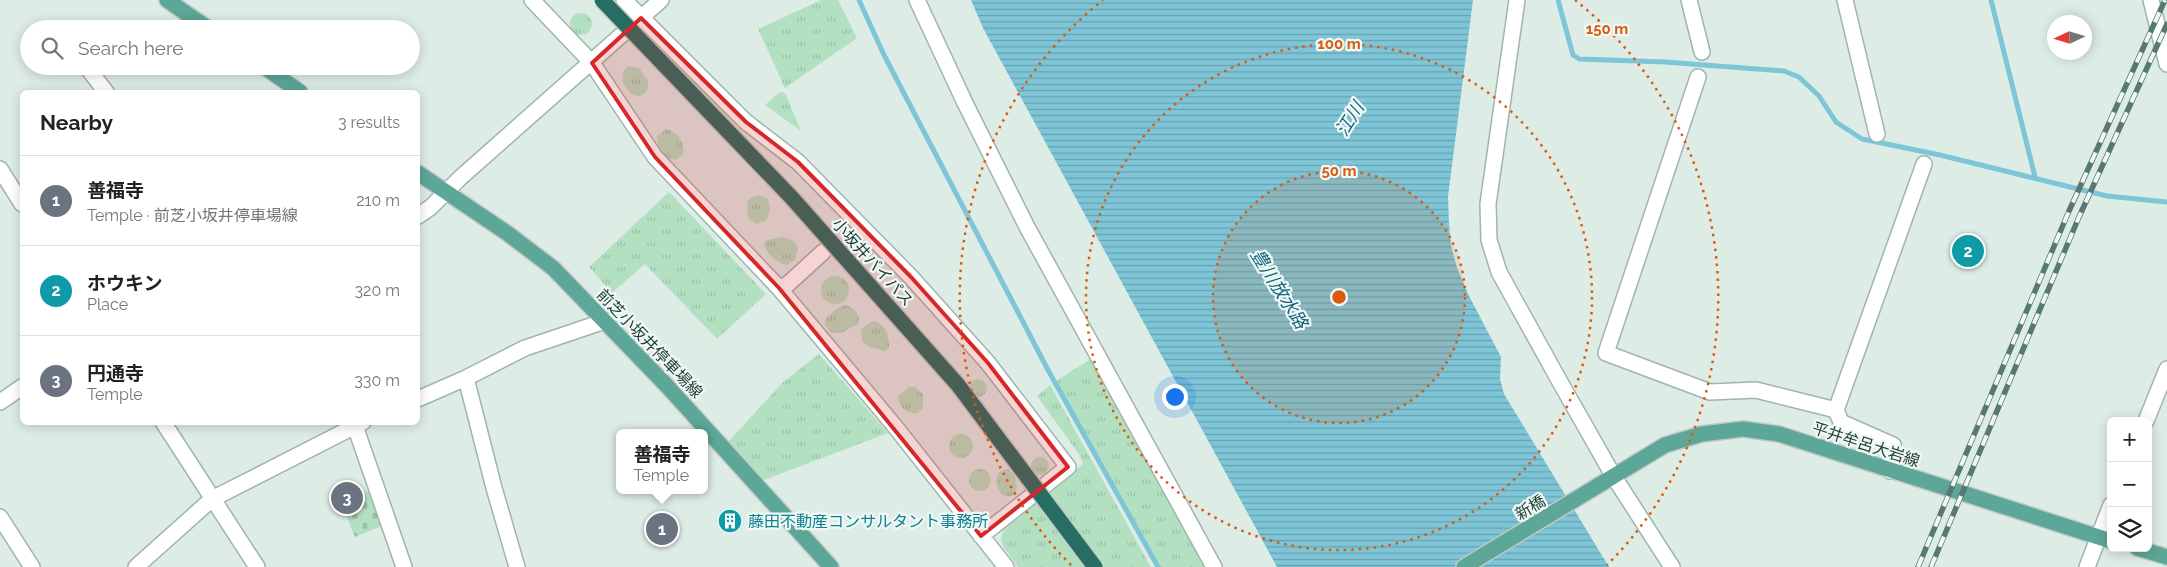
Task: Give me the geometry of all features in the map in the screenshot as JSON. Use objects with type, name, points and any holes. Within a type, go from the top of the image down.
[{"type":"highway","name":"小坂井バイパス","points":[[602,0],[792,198],[958,385],[1095,567]]},
{"type":"main road","points":[[167,0],[196,20]]},
{"type":"main road","points":[[275,75],[297,90]]},
{"type":"main road","name":"前芝小坂井停車場線","points":[[420,174],[507,233],[553,268],[668,386],[707,429]]},
{"type":"main road","name":"平井牟呂大岩線","points":[[1614,477],[1665,445],[1702,434],[1743,429],[1780,434],[2104,539]]},
{"type":"main road","name":"前芝小坂井停車場線","points":[[708,430],[831,567]]},
{"type":"main road","name":"新橋","points":[[1464,567],[1614,477]]},
{"type":"main road","points":[[2150,552],[2167,557]]},
{"type":"street","points":[[532,0],[592,62],[655,157],[779,288],[893,424],[1006,567]]},
{"type":"street","points":[[624,0],[746,122],[813,176],[912,277],[988,363],[1068,467],[981,536]]},
{"type":"street","points":[[420,215],[432,207],[446,192],[661,0]]},
{"type":"street","points":[[917,0],[965,103],[1028,227],[1214,567]]},
{"type":"street","points":[[1517,0],[1488,204],[1489,240],[1499,272],[1614,477],[1672,567]]},
{"type":"street","points":[[1689,0],[1702,52]]},
{"type":"street","points":[[1845,0],[1877,134]]},
{"type":"street","points":[[2151,0],[2167,64]]},
{"type":"street","points":[[93,75],[104,90]]},
{"type":"street","points":[[1698,77],[1606,354],[1710,392],[1756,390],[1836,410]]},
{"type":"street","points":[[1890,471],[1892,445],[1841,422],[1836,410],[1924,164]]},
{"type":"street","points":[[0,169],[20,201]]},
{"type":"street","points":[[779,288],[788,284],[823,252]]},
{"type":"street","points":[[420,398],[466,378],[525,348],[605,321]]},
{"type":"street","points":[[2148,417],[2167,369]]},
{"type":"street","points":[[466,378],[494,488],[517,567]]},
{"type":"street","points":[[0,402],[20,388]]},
{"type":"street","points":[[165,425],[257,567]]},
{"type":"street","points":[[136,567],[212,499],[336,428],[353,425]]},
{"type":"street","points":[[359,425],[404,567]]},
{"type":"street","points":[[2088,567],[2104,539],[2111,507]]},
{"type":"street","points":[[0,517],[32,567]]},
{"type":"highlighted area","points":[[641,18],[746,122],[798,162],[911,277],[988,363],[1068,467],[981,536],[779,288],[655,157],[592,63]]},
{"type":"green space","points":[[821,0],[838,0],[857,38],[785,88],[758,29]]},
{"type":"green space","points":[[577,13],[585,13],[592,20],[592,28],[585,35],[577,35],[570,28],[570,20]]},
{"type":"green space","points":[[629,66],[639,68],[648,81],[648,89],[643,94],[637,96],[632,94],[624,83],[624,71]]},
{"type":"green space","points":[[780,92],[785,93],[801,131],[765,105]]},
{"type":"green space","points":[[666,129],[674,132],[682,142],[683,154],[676,160],[667,158],[658,145],[657,136]]},
{"type":"green space","points":[[669,192],[766,294],[717,339],[645,264],[612,293],[589,267]]},
{"type":"green space","points":[[759,195],[768,199],[770,211],[766,221],[756,224],[748,218],[747,202],[750,198]]},
{"type":"green space","points":[[783,237],[794,241],[798,249],[795,260],[787,265],[772,257],[764,244],[767,240]]},
{"type":"green space","points":[[835,276],[845,280],[849,290],[845,300],[835,304],[825,300],[821,290],[825,280]]},
{"type":"green space","points":[[845,305],[856,312],[858,324],[841,333],[831,333],[825,325],[825,319],[836,309]]},
{"type":"green space","points":[[875,321],[882,325],[888,335],[889,347],[885,351],[869,347],[862,341],[861,330],[869,323]]},
{"type":"green space","points":[[819,354],[888,433],[764,480],[729,441],[782,383]]},
{"type":"green space","points":[[1091,359],[1207,567],[1159,567],[1056,381]]},
{"type":"green space","points":[[978,379],[984,382],[987,388],[984,394],[978,397],[972,394],[969,388],[972,382]]},
{"type":"green space","points":[[1050,385],[1151,567],[1018,567],[1003,546],[1001,538],[1004,530],[1083,464],[1079,454],[1037,396]]},
{"type":"green space","points":[[909,387],[915,387],[923,394],[923,408],[918,413],[907,411],[898,400],[898,396]]},
{"type":"green space","points":[[961,434],[966,435],[972,441],[972,451],[966,457],[961,458],[956,457],[950,451],[949,446],[950,441],[956,435]]},
{"type":"green space","points":[[1036,457],[1044,457],[1049,462],[1047,473],[1036,475],[1031,470],[1031,462]]},
{"type":"green space","points":[[980,469],[988,472],[991,480],[988,488],[980,491],[972,488],[969,480],[972,472]]},
{"type":"green space","points":[[1007,469],[1014,474],[1017,486],[1016,494],[1011,496],[1002,494],[997,483],[998,473]]},
{"type":"green space","points":[[370,490],[384,525],[355,537],[341,502]]},
{"type":"water","points":[[971,0],[1473,0],[1448,197],[1451,246],[1457,268],[1469,296],[1501,357],[1500,379],[1504,394],[1609,567],[1277,567],[983,28]]},
{"type":"waterway","points":[[859,0],[884,55],[1048,370],[1158,567]]},
{"type":"waterway","points":[[1558,0],[1573,55],[1579,59],[1665,62],[1784,71],[1799,77],[1819,96],[1836,122],[1862,139],[1940,155],[2107,196],[2167,202]]},
{"type":"waterway","points":[[1991,0],[2035,177]]},
{"type":"railway","points":[[1918,567],[2069,211],[2165,0]]},
{"type":"railway","points":[[1931,567],[2079,217],[2167,24]]},
{"type":"place","name":"ホウキン","points":[[1968,251]]},
{"type":"place","name":"円通寺","points":[[347,498]]},
{"type":"place","name":"藤田不動産コンサルタント事務所","points":[[730,521]]},
{"type":"place","name":"善福寺","points":[[662,529]]},
{"type":"water label","name":"江川","points":[[1350,119]]},
{"type":"water label","name":"豊川放水路","points":[[1279,289]]}]
